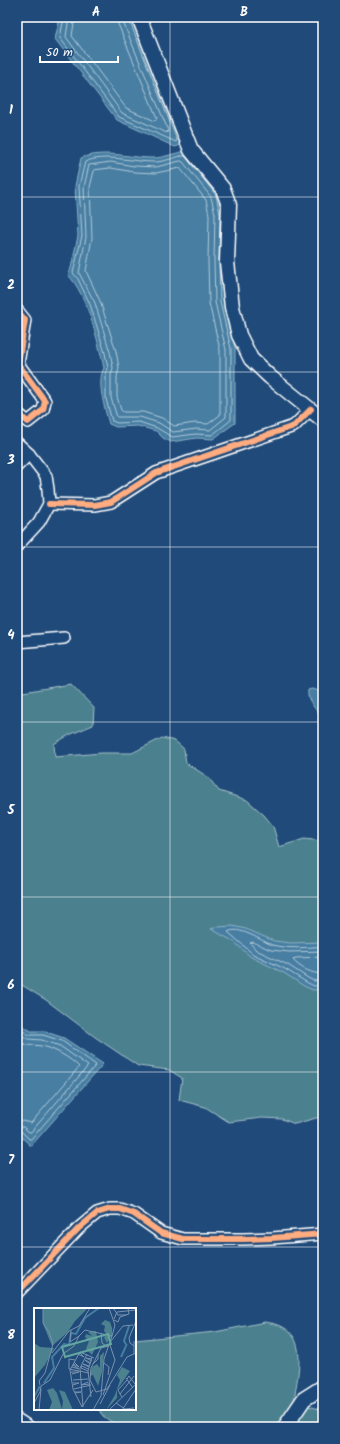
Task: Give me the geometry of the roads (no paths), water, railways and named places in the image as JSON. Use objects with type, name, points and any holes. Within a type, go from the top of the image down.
[{"type":"main road","points":[[139,17],[191,150],[223,189],[228,205],[227,262],[232,307],[239,335],[250,359],[323,420]]},
{"type":"main road","points":[[285,1427],[304,1400],[323,1387]]},
{"type":"street","points":[[17,310],[25,320],[18,364],[45,401],[43,410],[28,422],[17,413]]},
{"type":"street","points":[[49,504],[96,506],[111,502],[156,473],[294,426],[311,409]]},
{"type":"street","points":[[17,443],[29,454],[46,476],[49,504],[39,522],[17,546]]},
{"type":"street","points":[[17,466],[29,454]]},
{"type":"street","points":[[17,642],[64,638]]},
{"type":"street","points":[[17,1293],[79,1228],[97,1213],[110,1209],[120,1209],[134,1214],[161,1233],[183,1238],[243,1240],[323,1234]]},
{"type":"street","points":[[17,1419],[29,1427]]},
{"type":"water","points":[[60,17],[131,17],[184,144],[175,147],[117,120],[55,39]]},
{"type":"water","points":[[187,152],[220,193],[224,213],[224,302],[235,348],[235,423],[213,439],[197,438],[171,442],[163,438],[156,431],[138,426],[116,427],[109,424],[101,388],[104,368],[95,332],[81,294],[75,283],[68,275],[78,236],[75,186],[81,158],[90,155],[108,154],[156,158]]},
{"type":"water","points":[[312,689],[323,692],[323,718],[312,705],[309,698],[308,690]]},
{"type":"water","points":[[232,926],[246,929],[274,941],[290,943],[323,942],[323,989],[313,990],[304,986],[284,973],[251,957],[233,941],[211,929]]},
{"type":"water","points":[[17,1022],[31,1031],[43,1031],[64,1038],[103,1064],[31,1146],[17,1133]]}]
